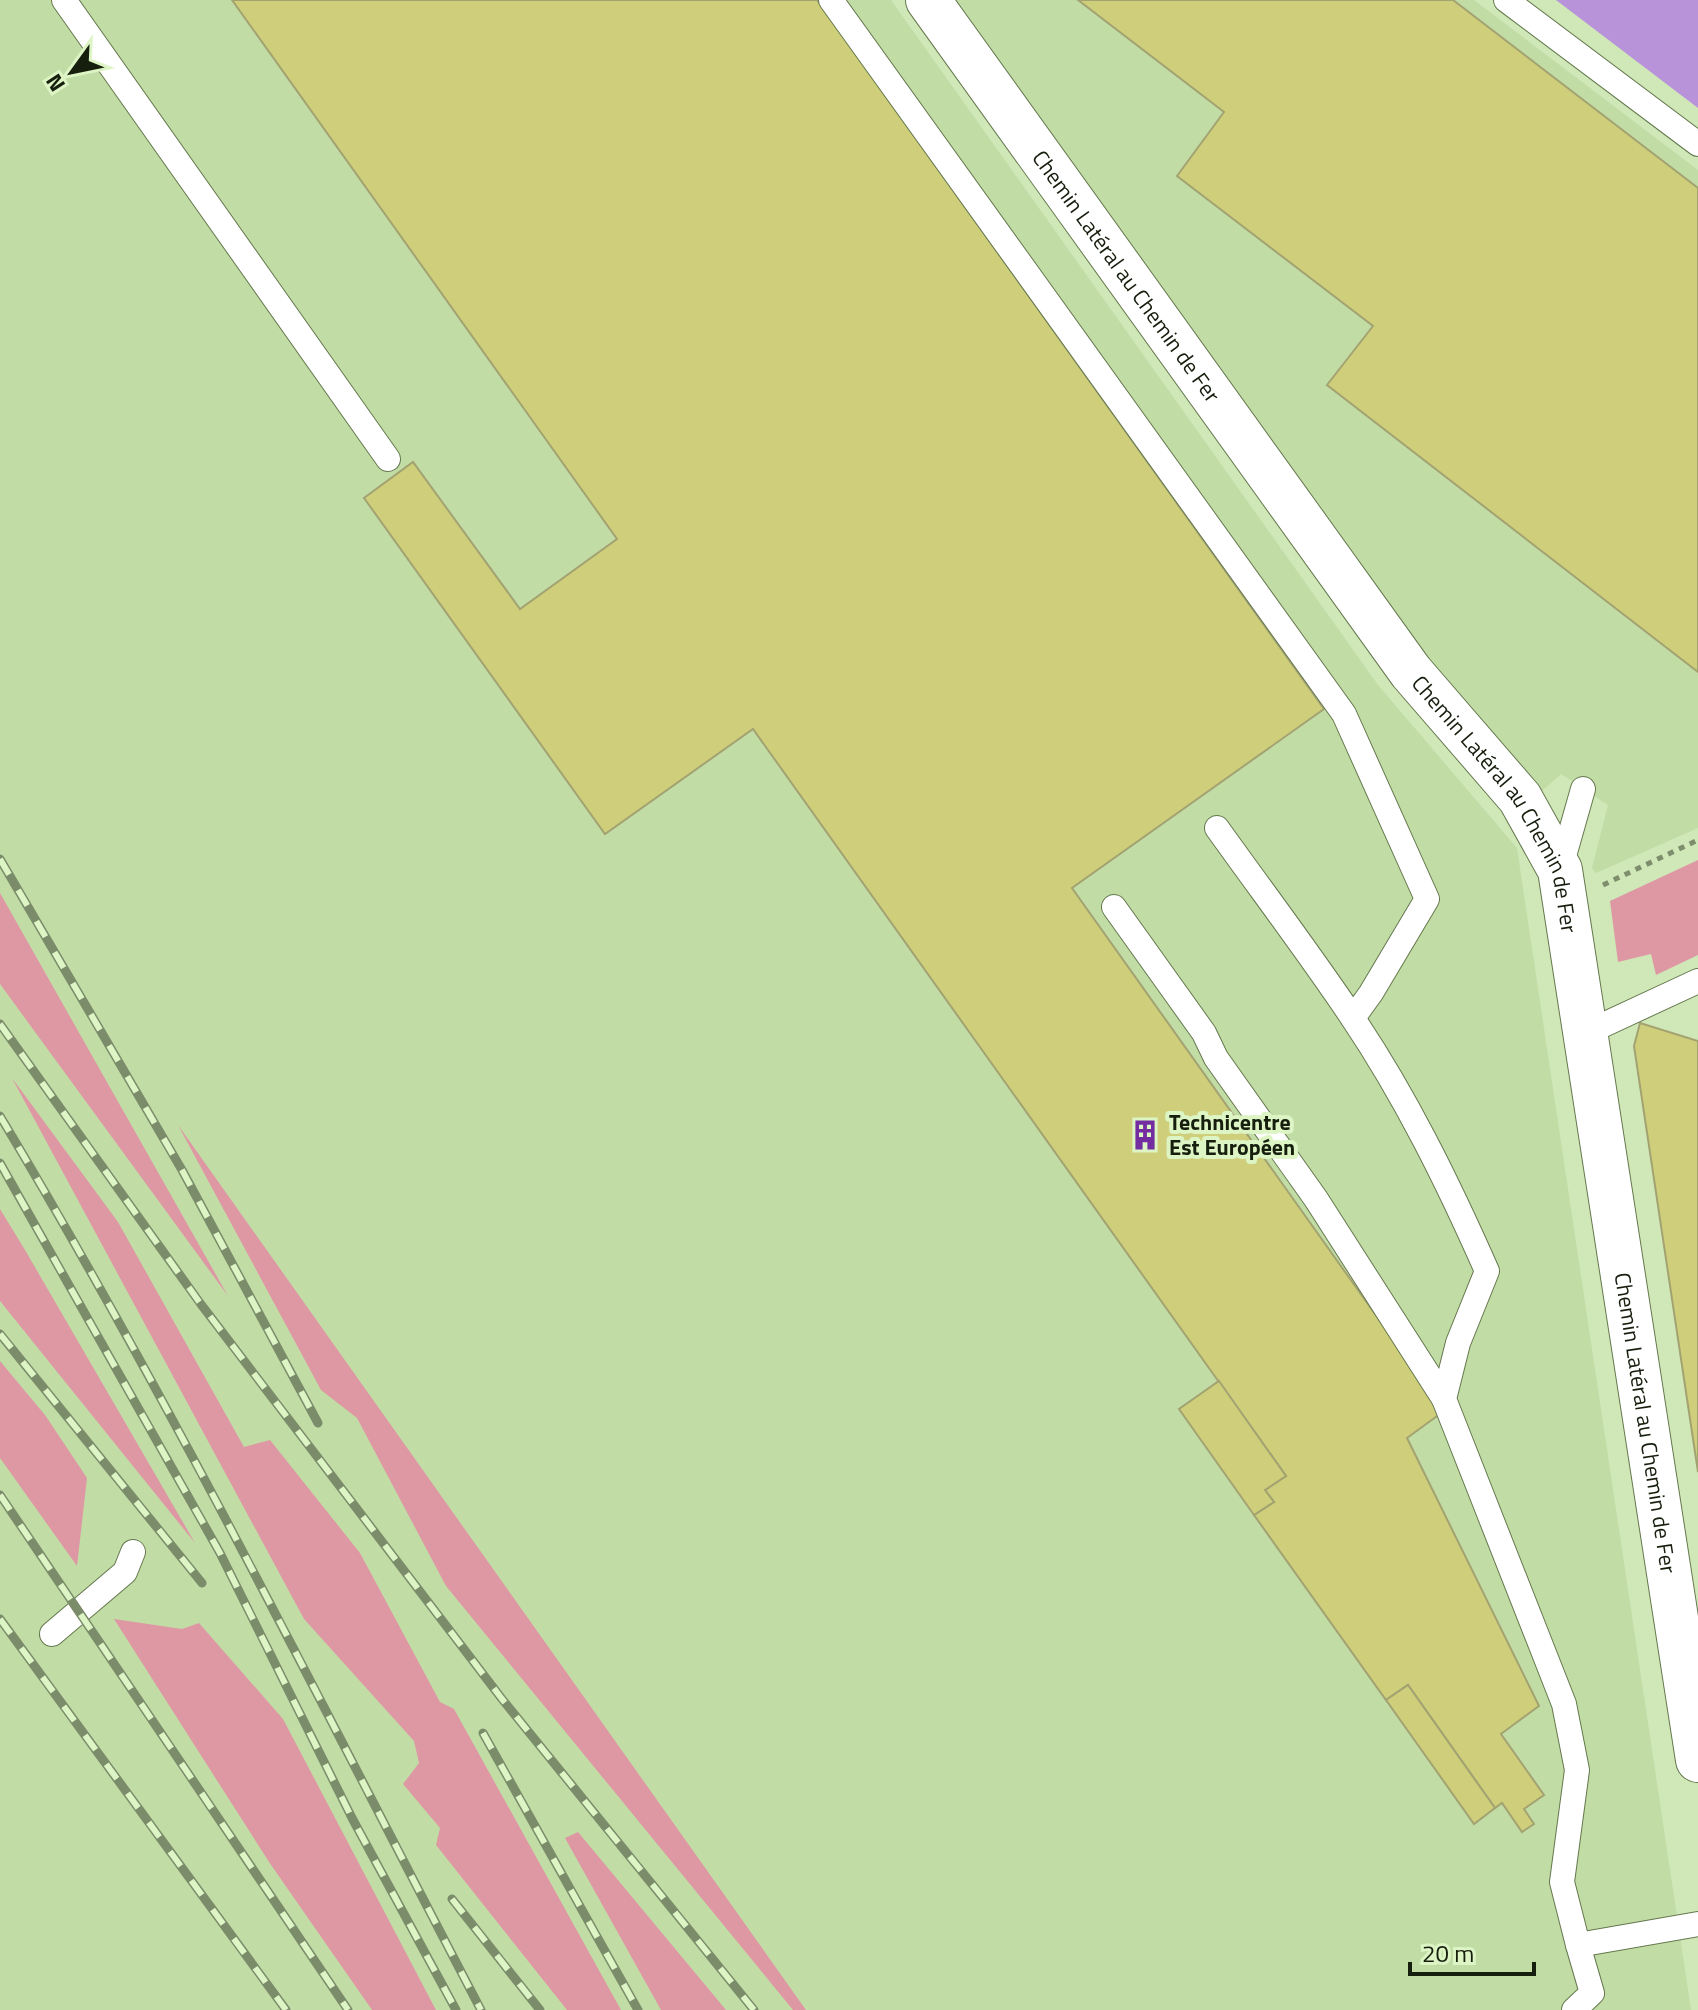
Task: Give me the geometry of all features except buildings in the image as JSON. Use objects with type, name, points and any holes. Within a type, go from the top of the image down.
[{"type":"street","name":"Chemin Latéral au Chemin de Fer","points":[[928,0],[1411,672],[1520,798],[1560,870],[1698,1760]]},
{"type":"lane","points":[[64,0],[388,459]]},
{"type":"lane","points":[[831,0],[1344,714],[1427,899],[1353,1018]]},
{"type":"lane","points":[[1506,0],[1698,144]]},
{"type":"lane","points":[[1560,870],[1583,789]]},
{"type":"lane","points":[[1217,828],[1353,1018],[1430,1150],[1487,1271],[1458,1343],[1444,1399]]},
{"type":"lane","points":[[1114,907],[1316,1199],[1444,1399],[1564,1704],[1577,1770],[1562,1882],[1592,1993],[1574,2010]]},
{"type":"lane","points":[[1586,1033],[1698,981]]},
{"type":"lane","points":[[52,1634],[125,1572],[133,1552]]},
{"type":"lane","points":[[1578,1945],[1698,1924]]},
{"type":"path","points":[[1560,870],[1597,887],[1698,840]]},
{"type":"shaded area","points":[[0,0],[891,0],[1378,685],[1517,848],[1691,2010],[0,2010]]},
{"type":"shaded area","points":[[947,0],[1474,0],[1698,170],[1698,828],[1596,873],[1592,868],[1608,805],[1561,774],[1542,791],[1534,791],[1432,672]]},
{"type":"shaded area","points":[[1556,0],[1698,0],[1698,108]]},
{"type":"shaded area","points":[[1698,860],[1698,955],[1656,975],[1651,954],[1618,962],[1610,901]]},
{"type":"shaded area","points":[[0,893],[228,1296],[0,984]]},
{"type":"shaded area","points":[[12,1078],[118,1222],[244,1447],[270,1440],[360,1553],[440,1702],[454,1709],[621,2010],[567,2010],[436,1845],[440,1828],[403,1784],[419,1763],[414,1741],[304,1619]]},
{"type":"shaded area","points":[[178,1125],[806,2010],[793,2010],[446,1586],[357,1418],[321,1390]]},
{"type":"shaded area","points":[[0,1209],[25,1250],[195,1543],[0,1301]]},
{"type":"shaded area","points":[[0,1361],[45,1415],[87,1478],[77,1566],[0,1458]]},
{"type":"shaded area","points":[[114,1619],[182,1629],[199,1623],[283,1719],[436,2010],[372,2010],[269,1862]]},
{"type":"shaded area","points":[[578,1832],[726,2010],[661,2010],[565,1838]]},
{"type":"railway","points":[[0,859],[182,1170],[318,1423]]},
{"type":"railway","points":[[0,1024],[200,1303],[502,1699],[754,2010]]},
{"type":"railway","points":[[0,1116],[187,1447],[481,2010]]},
{"type":"railway","points":[[0,1163],[220,1553],[352,1818],[456,2010]]},
{"type":"railway","points":[[0,1334],[202,1583]]},
{"type":"railway","points":[[0,1495],[348,2010]]},
{"type":"railway","points":[[0,1619],[286,2010]]},
{"type":"railway","points":[[483,1733],[638,2010]]},
{"type":"railway","points":[[452,1899],[540,2010]]},
{"type":"place","name":"Technicentre Est Européen","points":[[1145,1135]]}]
